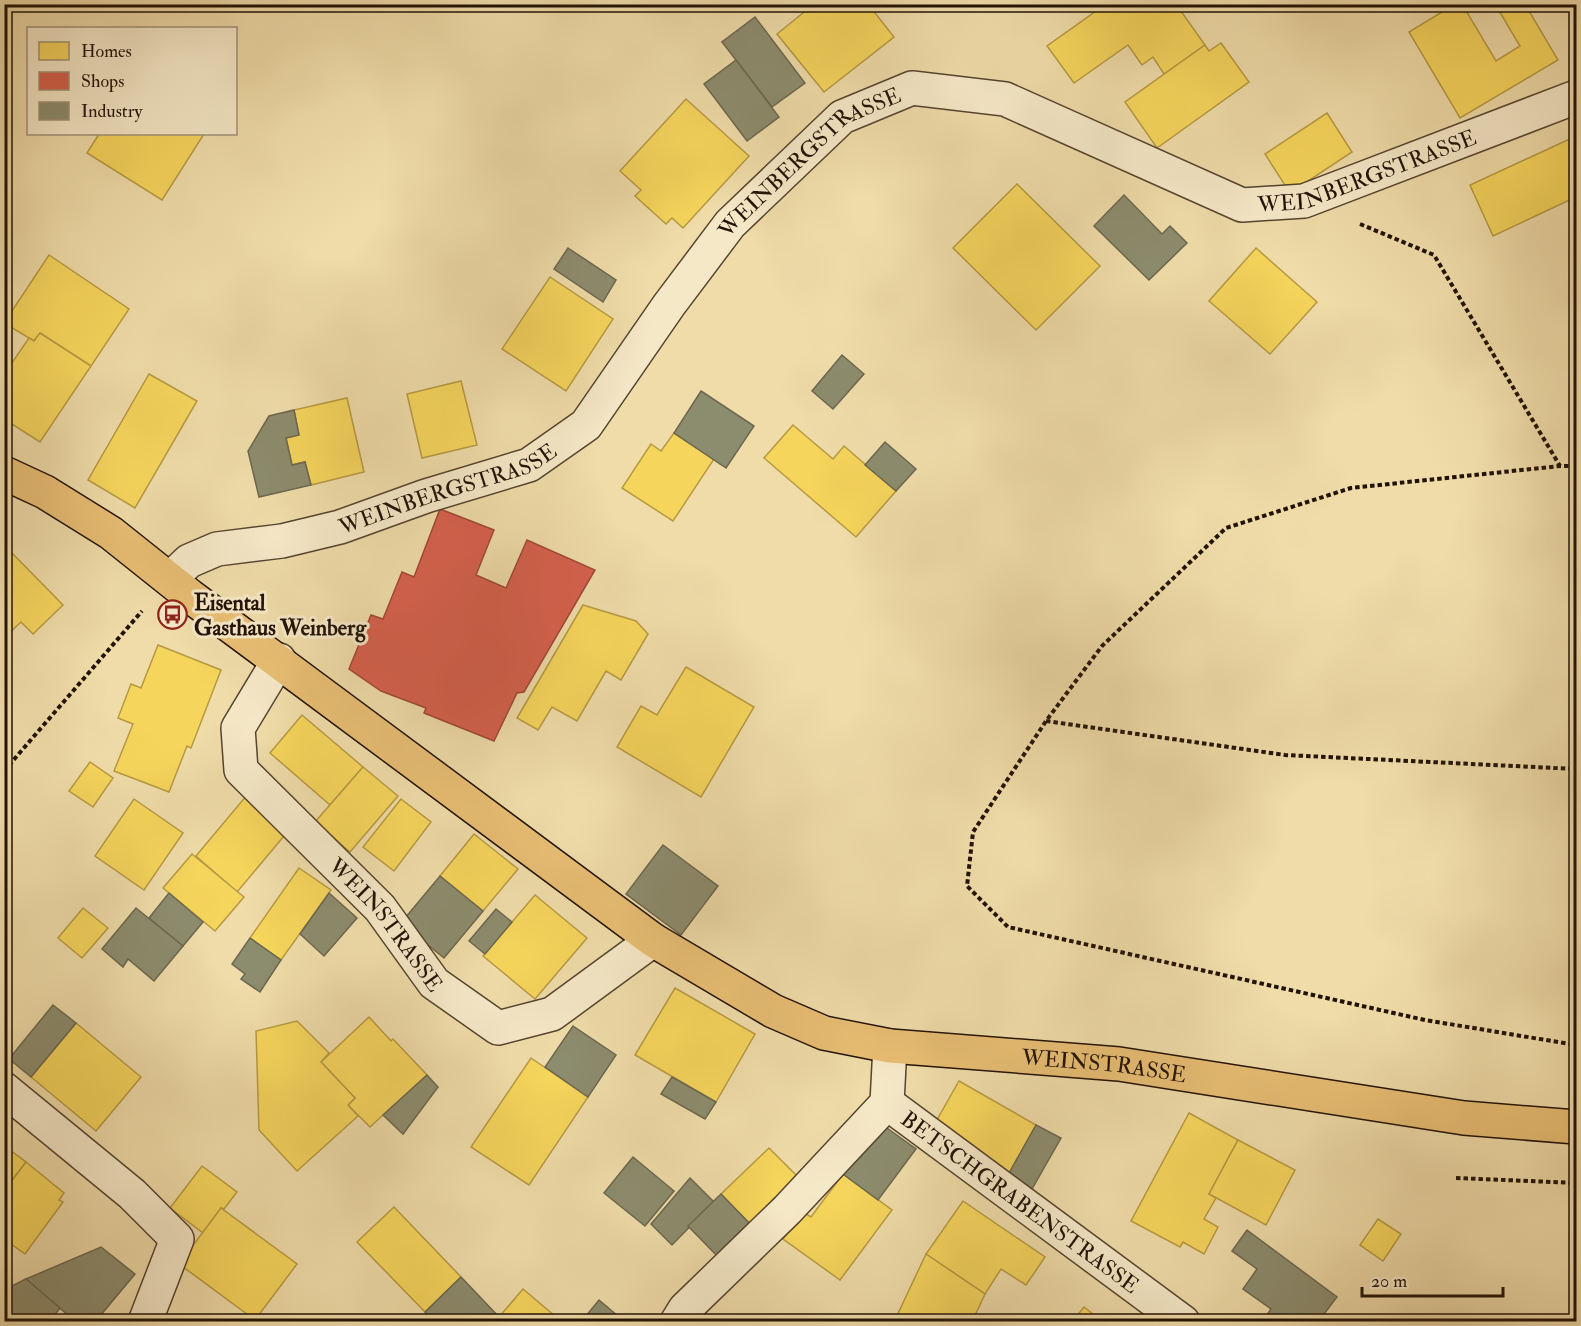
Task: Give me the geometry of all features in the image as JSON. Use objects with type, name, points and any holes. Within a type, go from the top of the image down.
[{"type":"main road","name":"WEINSTRASSE","points":[[4,473],[45,492],[111,533],[190,596],[653,940],[773,1011],[824,1033],[890,1046],[1119,1064],[1464,1118],[1576,1127]]},
{"type":"street","name":"WEINBERGSTRASSE","points":[[170,579],[189,561],[217,549],[282,541],[340,527],[426,496],[529,465],[586,425],[669,305],[730,224],[842,117],[912,88],[1005,99],[1242,205],[1304,201],[1576,97]]},
{"type":"street","name":"WEINSTRASSE","points":[[279,660],[238,728],[241,770],[380,908],[434,983],[498,1028],[552,1014],[653,940]]},
{"type":"street","name":"BETSCHGRABENSTRASSE","points":[[677,1322],[685,1309],[787,1210],[887,1103],[890,1046]]},
{"type":"street","points":[[4,1089],[132,1194],[177,1239],[145,1322]]},
{"type":"street","name":"BETSCHGRABENSTRASSE","points":[[887,1103],[1183,1322]]},
{"type":"path","points":[[1304,201],[1434,255],[1560,466]]},
{"type":"path","points":[[1576,466],[1351,488],[1226,528],[1102,646],[1046,722],[973,832],[967,886],[1008,927],[1425,1020],[1576,1045]]},
{"type":"path","points":[[4,771],[170,579]]},
{"type":"path","points":[[1046,722],[1285,755],[1576,770]]},
{"type":"path","points":[[1456,1178],[1576,1183]]},
{"type":"building: Homes","points":[[814,4],[868,4],[894,37],[824,92],[777,34]]},
{"type":"building: Homes","points":[[1106,4],[1176,4],[1205,45],[1164,74],[1153,57],[1142,65],[1128,45],[1074,83],[1047,46]]},
{"type":"building: Homes","points":[[1455,4],[1462,4],[1496,61],[1520,46],[1495,4],[1525,4],[1558,60],[1460,118],[1409,32]]},
{"type":"building: Homes","points":[[1221,43],[1249,82],[1157,148],[1125,102],[1205,45],[1209,51]]},
{"type":"building: Homes","points":[[686,99],[749,156],[683,228],[672,218],[666,224],[635,196],[641,190],[620,171]]},
{"type":"building: Homes","points":[[1327,113],[1352,152],[1290,193],[1265,154]]},
{"type":"building: Homes","points":[[98,135],[203,135],[162,200],[87,153]]},
{"type":"building: Homes","points":[[1574,137],[1576,197],[1493,236],[1470,185]]},
{"type":"building: Homes","points":[[1017,184],[1100,266],[1036,330],[953,248]]},
{"type":"building: Homes","points":[[1256,248],[1317,302],[1270,354],[1209,301]]},
{"type":"building: Homes","points":[[49,255],[129,309],[91,366],[40,333],[34,341],[4,323]]},
{"type":"building: Homes","points":[[550,277],[613,319],[566,391],[502,349]]},
{"type":"building: Homes","points":[[40,333],[91,366],[40,442],[4,419],[4,386],[11,377],[5,373],[29,338],[34,341]]},
{"type":"building: Homes","points":[[149,374],[197,401],[135,508],[88,480]]},
{"type":"building: Homes","points":[[461,381],[477,445],[422,458],[407,394]]},
{"type":"building: Homes","points":[[347,398],[364,472],[311,485],[305,462],[292,465],[286,438],[299,435],[294,410]]},
{"type":"building: Homes","points":[[793,425],[833,459],[844,446],[896,491],[856,537],[764,458]]},
{"type":"building: Homes","points":[[674,433],[714,459],[673,521],[622,488],[651,444],[661,451]]},
{"type":"building: Homes","points":[[12,553],[63,605],[33,634],[21,622],[4,638],[4,560]]},
{"type":"building: Homes","points":[[583,605],[636,621],[648,634],[621,680],[606,671],[577,721],[552,707],[538,730],[517,718]]},
{"type":"building: Homes","points":[[158,645],[221,670],[191,748],[187,746],[169,792],[114,771],[133,724],[118,718],[131,684],[141,688]]},
{"type":"building: Homes","points":[[686,667],[754,707],[701,797],[617,747],[641,706],[657,715]]},
{"type":"building: Homes","points":[[302,715],[363,767],[330,805],[270,753]]},
{"type":"building: Homes","points":[[90,762],[113,778],[93,807],[69,791]]},
{"type":"building: Homes","points":[[363,767],[398,796],[350,852],[315,822]]},
{"type":"building: Homes","points":[[247,795],[289,830],[237,892],[196,856]]},
{"type":"building: Homes","points":[[134,799],[183,833],[144,890],[95,856]]},
{"type":"building: Homes","points":[[401,799],[431,822],[394,871],[363,847]]},
{"type":"building: Homes","points":[[474,834],[518,869],[483,911],[440,876]]},
{"type":"building: Homes","points":[[192,854],[244,897],[215,931],[163,888]]},
{"type":"building: Homes","points":[[299,868],[331,890],[281,960],[250,938]]},
{"type":"building: Homes","points":[[535,895],[587,938],[535,999],[483,956]]},
{"type":"building: Homes","points":[[83,908],[108,928],[82,958],[58,938]]},
{"type":"building: Homes","points":[[675,988],[755,1034],[716,1102],[635,1055]]},
{"type":"building: Homes","points":[[369,1017],[427,1075],[370,1127],[348,1105],[355,1098],[321,1062]]},
{"type":"building: Homes","points":[[297,1021],[329,1053],[321,1062],[355,1098],[348,1105],[358,1116],[297,1171],[259,1130],[256,1031]]},
{"type":"building: Homes","points":[[76,1023],[141,1077],[96,1131],[31,1077]]},
{"type":"building: Homes","points":[[531,1058],[588,1097],[529,1185],[471,1147]]},
{"type":"building: Homes","points":[[959,1081],[1036,1125],[1008,1175],[930,1132]]},
{"type":"building: Homes","points":[[1189,1113],[1238,1140],[1209,1194],[1216,1198],[1204,1219],[1218,1227],[1204,1254],[1183,1242],[1180,1247],[1131,1221]]},
{"type":"building: Homes","points":[[1238,1140],[1295,1170],[1266,1225],[1209,1194]]},
{"type":"building: Homes","points":[[4,1148],[26,1162],[4,1191]]},
{"type":"building: Homes","points":[[769,1148],[802,1181],[754,1228],[721,1194]]},
{"type":"building: Homes","points":[[26,1162],[64,1193],[59,1200],[63,1202],[25,1254],[4,1239],[4,1191]]},
{"type":"building: Homes","points":[[202,1166],[237,1192],[224,1209],[221,1208],[203,1233],[170,1208]]},
{"type":"building: Homes","points":[[843,1174],[892,1210],[840,1280],[783,1239],[803,1212],[811,1217]]},
{"type":"building: Homes","points":[[963,1201],[1045,1257],[1026,1285],[1001,1269],[985,1294],[926,1254]]},
{"type":"building: Homes","points":[[394,1207],[461,1277],[425,1312],[357,1242]]},
{"type":"building: Homes","points":[[221,1208],[297,1264],[255,1320],[179,1264]]},
{"type":"building: Homes","points":[[1378,1219],[1401,1234],[1383,1261],[1360,1245]]},
{"type":"building: Homes","points":[[926,1254],[985,1294],[972,1322],[894,1322]]},
{"type":"building: Homes","points":[[523,1289],[562,1322],[499,1322],[501,1319],[499,1317]]},
{"type":"building: Homes","points":[[1084,1307],[1103,1322],[1072,1322]]},
{"type":"building: Shops","points":[[440,509],[494,530],[476,575],[506,588],[527,540],[595,570],[524,692],[517,693],[494,741],[424,713],[426,708],[381,691],[349,669],[371,615],[383,619],[402,572],[414,577]]},
{"type":"building: Industry","points":[[755,17],[805,83],[772,107],[722,42]]},
{"type":"building: Industry","points":[[736,60],[779,117],[747,141],[704,84]]},
{"type":"building: Industry","points":[[1124,195],[1162,234],[1170,226],[1187,243],[1149,280],[1094,226]]},
{"type":"building: Industry","points":[[568,248],[616,280],[603,302],[554,269]]},
{"type":"building: Industry","points":[[842,355],[864,374],[833,409],[812,391]]},
{"type":"building: Industry","points":[[701,391],[754,426],[726,468],[674,433]]},
{"type":"building: Industry","points":[[294,410],[299,435],[286,438],[292,465],[305,462],[311,485],[259,497],[248,451],[269,416]]},
{"type":"building: Industry","points":[[885,442],[916,469],[896,491],[865,465]]},
{"type":"building: Industry","points":[[663,845],[718,886],[681,935],[626,894]]},
{"type":"building: Industry","points":[[440,876],[483,911],[444,958],[401,923]]},
{"type":"building: Industry","points":[[169,893],[203,922],[183,946],[149,918]]},
{"type":"building: Industry","points":[[329,893],[357,918],[324,956],[300,934]]},
{"type":"building: Industry","points":[[136,908],[183,946],[154,981],[128,959],[123,967],[102,949]]},
{"type":"building: Industry","points":[[496,909],[512,922],[485,954],[469,941]]},
{"type":"building: Industry","points":[[250,938],[281,960],[260,992],[241,979],[245,974],[232,964]]},
{"type":"building: Industry","points":[[53,1005],[76,1023],[31,1077],[9,1059]]},
{"type":"building: Industry","points":[[573,1026],[616,1055],[588,1097],[545,1067]]},
{"type":"building: Industry","points":[[427,1075],[438,1087],[403,1134],[383,1115]]},
{"type":"building: Industry","points":[[672,1077],[716,1102],[705,1119],[661,1094]]},
{"type":"building: Industry","points":[[880,1123],[916,1149],[878,1200],[843,1174]]},
{"type":"building: Industry","points":[[1036,1125],[1061,1138],[1032,1189],[1008,1175]]},
{"type":"building: Industry","points":[[633,1157],[674,1191],[645,1226],[604,1193]]},
{"type":"building: Industry","points":[[690,1178],[714,1202],[672,1245],[651,1224]]},
{"type":"building: Industry","points":[[721,1194],[754,1228],[721,1260],[688,1226]]},
{"type":"building: Industry","points":[[1247,1230],[1337,1297],[1318,1322],[1262,1322],[1271,1309],[1243,1289],[1257,1269],[1232,1251]]},
{"type":"building: Industry","points":[[101,1247],[135,1274],[95,1322],[76,1322],[26,1279]]},
{"type":"building: Industry","points":[[461,1277],[501,1319],[499,1322],[434,1322],[425,1312]]},
{"type":"building: Industry","points":[[26,1279],[60,1308],[49,1322],[4,1322],[4,1290]]},
{"type":"building: Industry","points":[[599,1300],[625,1322],[581,1322]]},
{"type":"place","name":"Eisental Gasthaus Weinberg","points":[[173,615]]}]
